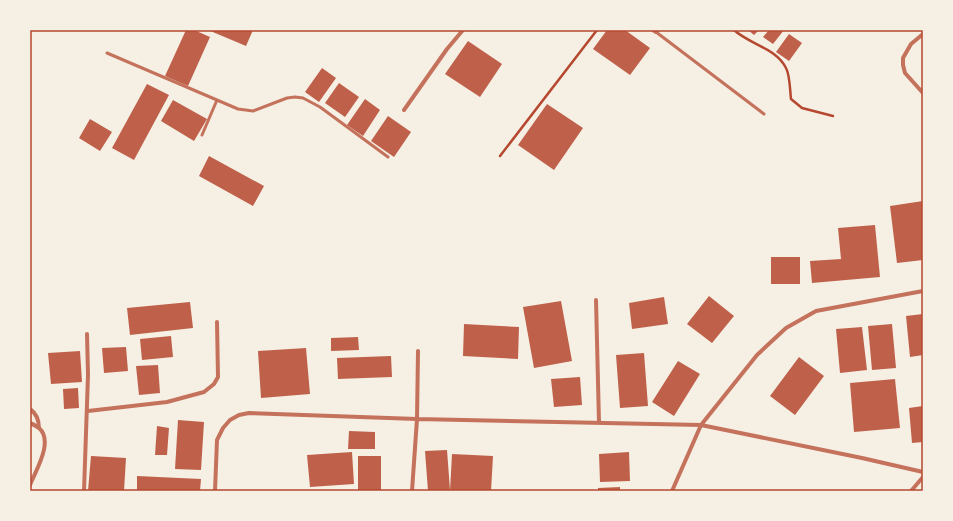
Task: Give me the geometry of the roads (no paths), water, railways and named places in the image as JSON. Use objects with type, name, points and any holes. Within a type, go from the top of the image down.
[{"type":"street","points":[[404,110],[447,49],[463,30]]},
{"type":"street","points":[[923,34],[911,44],[903,58],[903,65],[905,74],[923,93]]},
{"type":"street","points":[[672,491],[701,425],[757,355],[786,328],[816,311],[923,291]]},
{"type":"street","points":[[596,300],[599,423]]},
{"type":"street","points":[[88,411],[167,402],[204,392],[211,388],[218,377],[217,322]]},
{"type":"street","points":[[84,491],[88,411],[87,334]]},
{"type":"street","points":[[412,491],[417,419],[418,351]]},
{"type":"street","points":[[30,409],[37,416],[39,428],[45,442],[43,454],[30,485]]},
{"type":"street","points":[[215,491],[217,440],[223,428],[230,420],[239,415],[249,413],[417,419],[701,425],[923,472]]},
{"type":"street","points":[[30,423],[39,428]]},
{"type":"street","points":[[912,491],[923,477]]},
{"type":"lane","points":[[656,31],[764,114]]},
{"type":"lane","points":[[107,53],[238,109],[253,110],[287,98],[303,98],[320,108],[388,157]]},
{"type":"lane","points":[[202,135],[217,100]]}]
